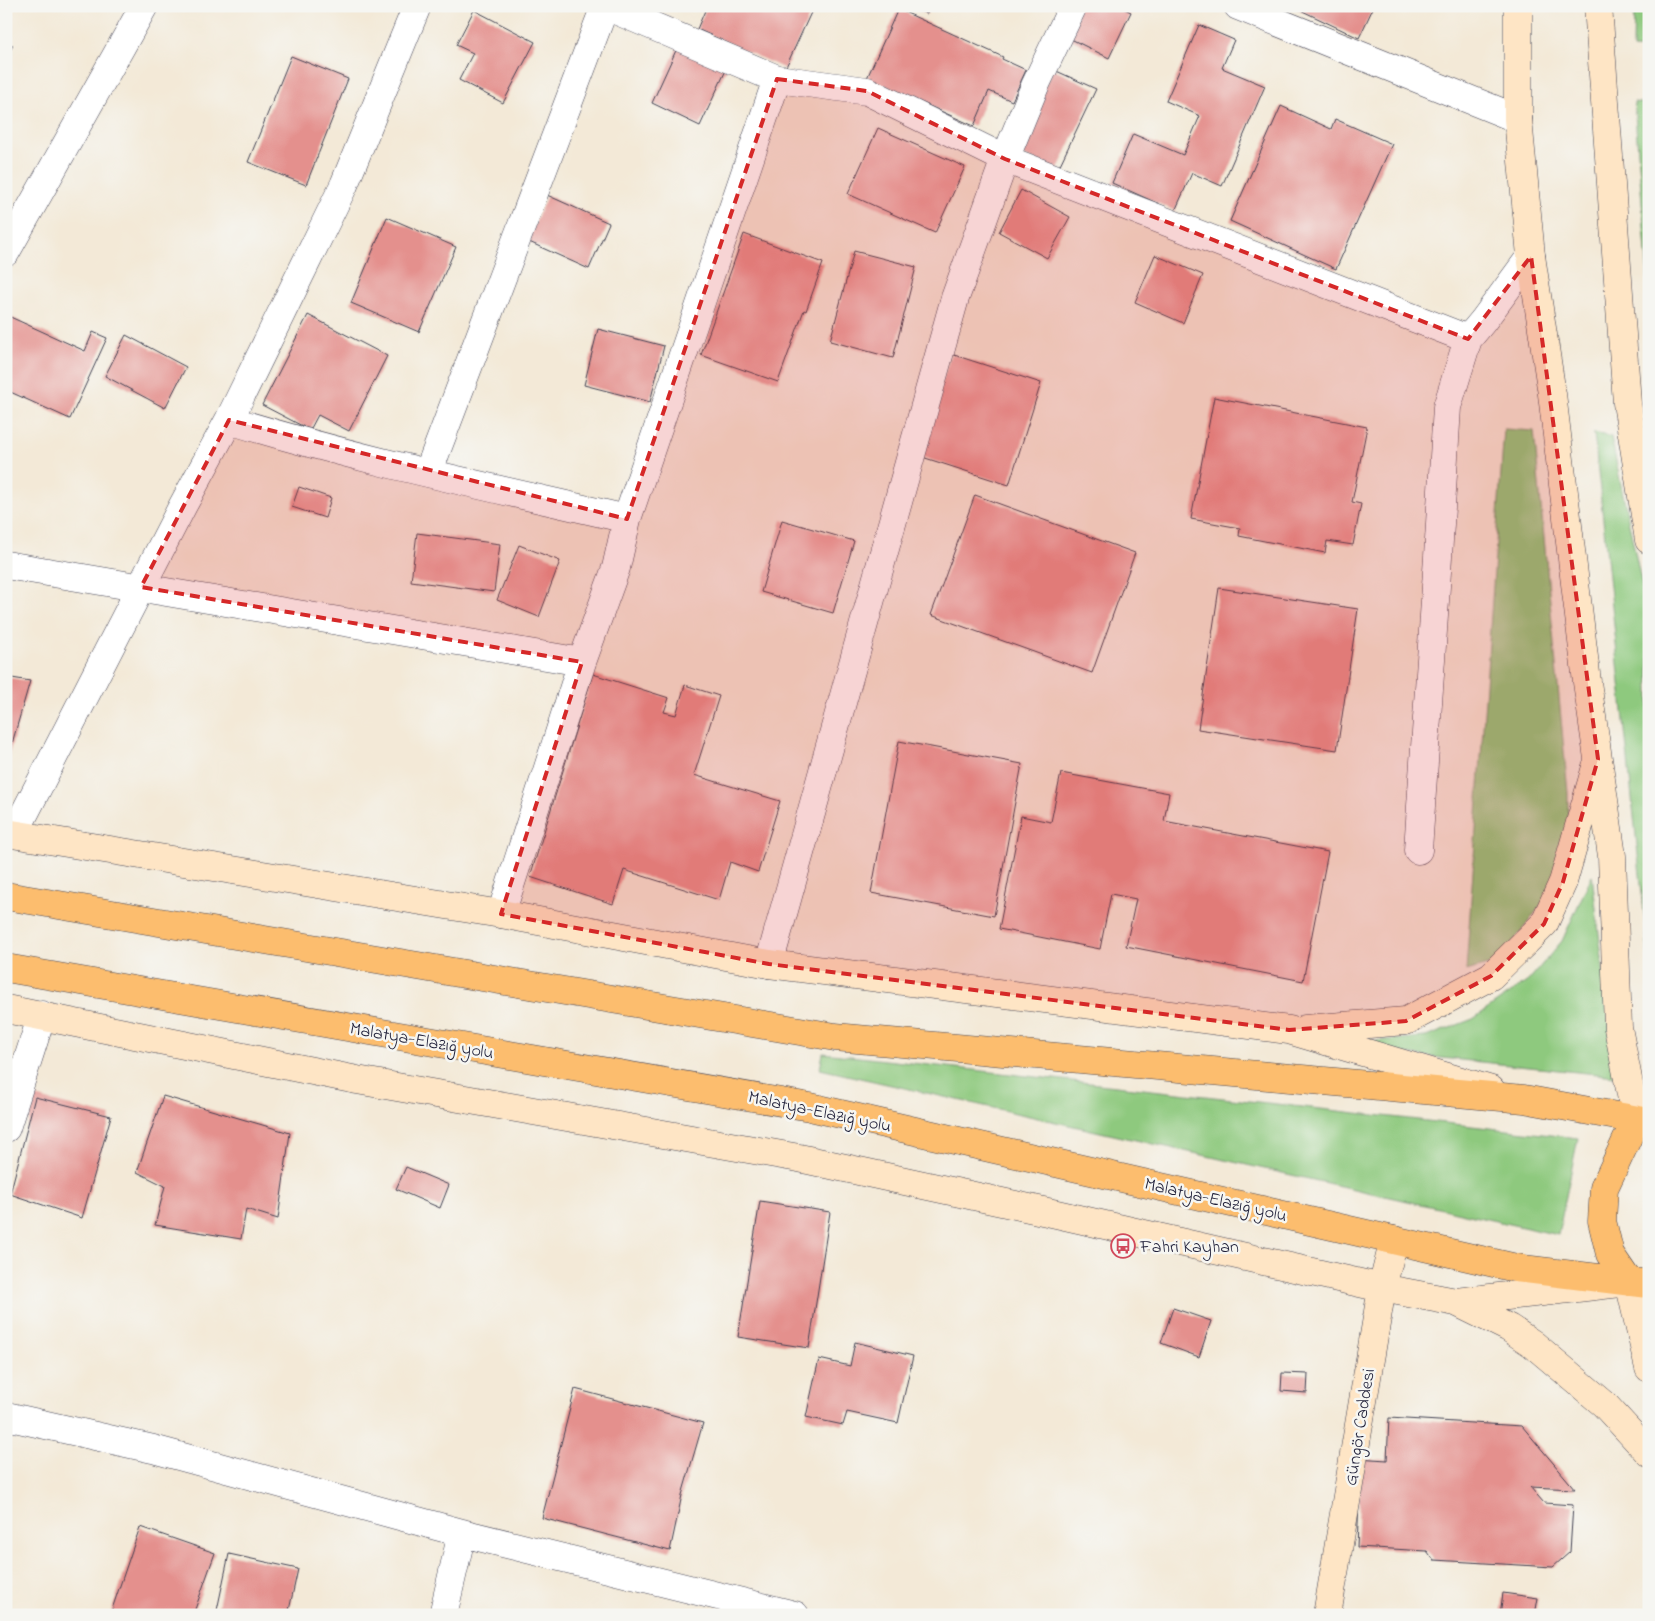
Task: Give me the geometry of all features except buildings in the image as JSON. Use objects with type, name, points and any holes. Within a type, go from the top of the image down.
[{"type":"highway","points":[[6,896],[835,1037],[1524,1099],[1642,1121],[1604,1188],[1602,1221],[1610,1254],[1639,1283]]},
{"type":"highway","name":"Malatya-Elazığ yolu","points":[[6,968],[810,1107],[1516,1268],[1639,1283]]},
{"type":"street","points":[[6,252],[144,6]]},
{"type":"street","points":[[417,6],[344,185],[228,420],[10,833],[501,914],[770,964],[1289,1030],[1524,1099]]},
{"type":"street","points":[[428,473],[606,6],[654,16],[777,79],[867,91],[1005,159],[1468,338]]},
{"type":"street","points":[[770,964],[955,298],[1005,159],[1073,6]]},
{"type":"street","points":[[1238,6],[1518,119]]},
{"type":"street","points":[[1518,6],[1518,119],[1532,256],[1552,394],[1612,856],[1618,1028],[1642,1121]]},
{"type":"street","points":[[1598,6],[1627,403],[1649,540]]},
{"type":"street","points":[[501,914],[582,662],[616,568],[627,519],[777,79]]},
{"type":"street","points":[[1418,850],[1447,407],[1468,338],[1532,256]]},
{"type":"street","points":[[228,420],[428,473],[627,519]]},
{"type":"street","points":[[6,565],[582,662]]},
{"type":"street","points":[[1289,1030],[1406,1021],[1491,976],[1544,924],[1563,882],[1598,759]]},
{"type":"street","points":[[6,976],[37,973]]},
{"type":"street","points":[[6,1009],[357,1080],[799,1158],[1382,1288],[1456,1302],[1509,1328],[1533,1344],[1604,1404],[1649,1454]]},
{"type":"street","points":[[6,1128],[42,1015]]},
{"type":"street","name":"Güngör Caddesi","points":[[1327,1615],[1382,1288],[1394,1240]]},
{"type":"street","points":[[1456,1302],[1639,1283],[1649,1368]]},
{"type":"street","points":[[6,1416],[153,1449],[462,1533],[795,1615]]},
{"type":"street","points":[[444,1615],[462,1533]]},
{"type":"highlighted area","points":[[777,79],[867,91],[1005,159],[1468,339],[1531,256],[1598,759],[1563,882],[1544,924],[1491,976],[1457,995],[1406,1021],[1289,1030],[769,964],[501,914],[582,662],[141,587],[229,420],[627,519]]},
{"type":"green space","points":[[1634,6],[1649,6],[1649,49],[1633,48]]},
{"type":"green space","points":[[1634,102],[1649,104],[1649,289]]},
{"type":"green space","points":[[1504,429],[1534,431],[1568,793],[1568,842],[1554,888],[1498,962],[1466,971]]},
{"type":"green space","points":[[1594,433],[1611,437],[1649,619],[1649,961]]},
{"type":"green space","points":[[1592,875],[1616,1076],[1374,1051],[1373,1041],[1426,1037],[1473,1019],[1528,981],[1562,941]]},
{"type":"green space","points":[[823,1053],[1578,1138],[1558,1235],[820,1069]]},
{"type":"place","name":"Fahri Kayhan","points":[[1123,1246]]}]
